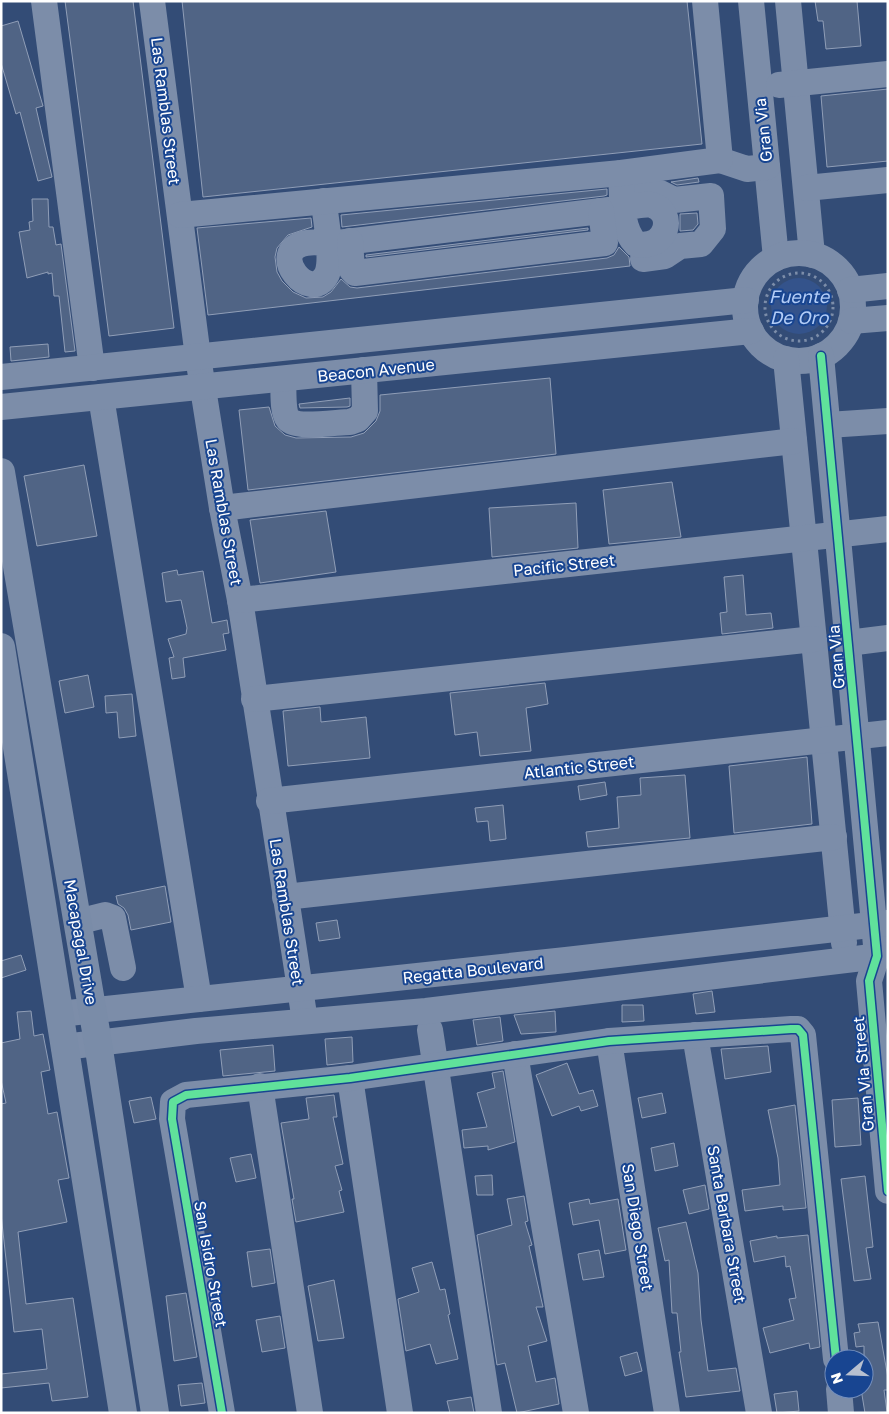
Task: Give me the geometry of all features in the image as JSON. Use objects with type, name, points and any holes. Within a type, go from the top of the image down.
[{"type":"main road","name":"Macapagal Drive","points":[[1,472],[93,1010],[155,1413]]},
{"type":"main road","name":"Macapagal Drive","points":[[1,647],[123,1413]]},
{"type":"street","points":[[44,1],[92,368]]},
{"type":"street","name":"Las Ramblas Street","points":[[152,1],[198,357],[222,508],[240,600],[269,801],[305,1020]]},
{"type":"street","points":[[706,1],[720,160]]},
{"type":"street","name":"Gran Via","points":[[751,1],[776,258]]},
{"type":"street","points":[[788,1],[812,255]]},
{"type":"street","points":[[759,87],[888,74]]},
{"type":"street","points":[[180,215],[621,173],[720,160],[747,170],[767,167]]},
{"type":"street","points":[[324,201],[326,229],[327,238],[328,247],[330,257],[327,274],[313,284],[299,280],[290,266],[290,257],[300,245],[306,243],[322,244],[329,244],[350,241],[601,211],[610,210],[619,209],[628,208],[637,207],[644,205],[652,205],[663,214],[666,226],[661,238],[650,245],[636,244],[626,232],[625,218],[624,209],[623,200],[621,173]]},
{"type":"street","points":[[806,188],[888,180]]},
{"type":"street","points":[[350,241],[352,270],[355,273],[618,242],[633,256],[642,259],[666,256],[680,246],[701,244],[713,229],[711,196],[674,200],[660,193],[632,196],[601,211]]},
{"type":"street","points":[[601,211],[605,243]]},
{"type":"street","points":[[800,253],[812,255],[835,267],[850,290],[853,310],[851,321],[840,342],[821,356],[810,360],[786,359],[766,349],[751,331],[747,321],[746,300],[749,287],[765,265],[776,258],[800,253]]},
{"type":"street","points":[[850,290],[888,286]]},
{"type":"street","name":"Beacon Avenue","points":[[1,377],[746,300]]},
{"type":"street","points":[[851,321],[888,318]]},
{"type":"street","name":"Beacon Avenue","points":[[1,407],[203,386],[283,380],[364,370],[751,331]]},
{"type":"street","name":"Gran Via","points":[[821,356],[857,736],[877,834],[882,956]]},
{"type":"street","name":"Gran Via","points":[[786,359],[846,959]]},
{"type":"street","points":[[283,380],[288,419],[296,424],[350,422],[358,420],[365,411],[364,370]]},
{"type":"street","points":[[101,397],[199,999]]},
{"type":"street","points":[[828,424],[888,420]]},
{"type":"street","points":[[222,508],[794,441]]},
{"type":"street","name":"Pacific Street","points":[[240,600],[888,529]]},
{"type":"street","points":[[848,643],[888,638]]},
{"type":"street","points":[[254,699],[814,639]]},
{"type":"street","name":"Atlantic Street","points":[[269,801],[888,733]]},
{"type":"street","points":[[285,897],[834,837]]},
{"type":"street","points":[[78,922],[105,914],[112,918],[123,968]]},
{"type":"street","name":"Regatta Boulevard","points":[[59,1014],[566,960],[881,923]]},
{"type":"street","points":[[64,1047],[305,1020],[426,1011],[570,995],[882,956]]},
{"type":"street","name":"Gran Via Street","points":[[882,956],[869,981],[888,1185]]},
{"type":"street","points":[[846,959],[869,981]]},
{"type":"street","points":[[566,960],[570,995]]},
{"type":"street","points":[[310,1413],[260,1086],[350,1078],[609,1041],[792,1029],[798,1029],[803,1035],[835,1349]]},
{"type":"street","points":[[430,1030],[437,1065],[489,1413]]},
{"type":"street","name":"Santa Barbara Street","points":[[695,1035],[759,1413]]},
{"type":"street","name":"San Diego Street","points":[[609,1041],[667,1413]]},
{"type":"street","points":[[515,1054],[576,1413]]},
{"type":"street","points":[[350,1078],[400,1413]]},
{"type":"street","name":"San Isidro Street","points":[[222,1413],[172,1119],[173,1102],[179,1097],[260,1086]]},
{"type":"street","points":[[840,1399],[841,1413]]},
{"type":"path","points":[[793,273],[803,273],[820,280],[826,287],[833,304],[832,313],[824,330],[807,340],[797,341],[778,334],[769,322],[765,308],[770,289],[776,282],[793,273]]},
{"type":"water","name":"Fuente De Oro","points":[[793,278],[805,278],[815,282],[823,290],[827,306],[823,322],[815,330],[805,334],[793,334],[783,330],[775,322],[771,312],[771,300],[775,290],[783,282]]},
{"type":"building","points":[[65,1],[133,1],[174,328],[109,336]]},
{"type":"building","points":[[182,1],[687,1],[702,144],[203,197]]},
{"type":"building","points":[[815,1],[857,1],[861,46],[826,49],[823,21],[818,21]]},
{"type":"building","points":[[18,21],[43,106],[36,108],[52,177],[38,181],[20,112],[16,114],[1,63],[1,26]]},
{"type":"building","points":[[888,89],[888,161],[827,167],[821,96]]},
{"type":"building","points":[[698,178],[699,182],[677,185],[671,182]]},
{"type":"building","points":[[607,189],[607,195],[604,196],[342,227],[341,215]]},
{"type":"building","points":[[32,199],[48,199],[49,227],[53,227],[56,245],[61,244],[75,351],[65,352],[59,296],[54,296],[52,273],[48,274],[48,272],[27,278],[19,232],[30,230],[29,222],[33,221]]},
{"type":"building","points":[[697,213],[698,224],[693,230],[680,231],[680,214]]},
{"type":"building","points":[[311,218],[312,227],[288,235],[277,248],[275,257],[277,272],[282,281],[293,292],[306,298],[323,297],[331,292],[341,279],[350,287],[357,288],[607,258],[614,255],[619,247],[629,257],[630,266],[208,315],[197,228]]},
{"type":"building","points":[[588,228],[588,230],[366,257],[366,255]]},
{"type":"building","points":[[48,344],[49,357],[11,361],[10,347]]},
{"type":"building","points":[[550,378],[556,454],[248,490],[239,410],[269,407],[275,426],[285,435],[296,438],[351,437],[364,433],[376,421],[380,411],[380,395]]},
{"type":"building","points":[[350,398],[350,406],[347,407],[300,408],[299,404]]},
{"type":"building","points":[[84,465],[97,536],[37,546],[24,476]]},
{"type":"building","points":[[672,482],[681,537],[609,544],[603,490]]},
{"type":"building","points":[[576,503],[578,548],[492,557],[489,508]]},
{"type":"building","points":[[326,511],[336,572],[260,583],[250,520]]},
{"type":"building","points":[[177,570],[178,575],[203,571],[212,623],[227,620],[229,633],[223,634],[226,650],[183,658],[185,677],[172,679],[169,658],[174,657],[168,639],[186,634],[187,628],[181,600],[166,602],[162,573]]},
{"type":"building","points":[[743,575],[746,615],[771,613],[773,628],[722,634],[720,613],[727,612],[724,577]]},
{"type":"building","points":[[88,675],[94,707],[65,713],[59,681]]},
{"type":"building","points":[[545,683],[548,704],[526,708],[531,751],[480,756],[477,732],[455,735],[450,693]]},
{"type":"building","points":[[132,694],[136,736],[119,738],[117,712],[106,713],[105,696]]},
{"type":"building","points":[[320,707],[321,722],[366,717],[370,758],[288,766],[283,711]]},
{"type":"building","points":[[807,757],[812,824],[734,833],[729,766]]},
{"type":"building","points":[[685,775],[690,838],[588,847],[586,832],[619,828],[617,797],[641,795],[640,778]]},
{"type":"building","points":[[605,782],[607,795],[580,800],[578,786]]},
{"type":"building","points":[[503,805],[506,839],[490,841],[488,821],[477,822],[475,808]]},
{"type":"building","points":[[165,886],[171,922],[131,930],[128,915],[124,908],[118,904],[116,896]]},
{"type":"building","points":[[337,920],[340,938],[319,941],[316,923]]},
{"type":"building","points":[[21,955],[26,970],[1,978],[1,961]]},
{"type":"building","points":[[712,991],[715,1012],[696,1014],[693,994]]},
{"type":"building","points":[[622,1005],[643,1005],[644,1021],[622,1022]]},
{"type":"building","points":[[31,1011],[34,1036],[43,1034],[50,1070],[41,1072],[48,1114],[57,1112],[69,1178],[58,1180],[67,1222],[18,1232],[26,1304],[73,1298],[88,1397],[52,1401],[49,1383],[1,1388],[1,1374],[47,1369],[42,1329],[14,1332],[1,1214],[1,1104],[6,1103],[1,1080],[1,1043],[20,1039],[17,1012]]},
{"type":"building","points":[[555,1011],[556,1032],[521,1034],[514,1015]]},
{"type":"building","points":[[500,1017],[503,1041],[477,1045],[473,1020]]},
{"type":"building","points":[[352,1037],[353,1062],[327,1065],[325,1039]]},
{"type":"building","points":[[273,1045],[275,1071],[223,1076],[220,1050]]},
{"type":"building","points":[[768,1046],[771,1072],[725,1079],[721,1049]]},
{"type":"building","points":[[567,1063],[579,1094],[593,1090],[598,1106],[581,1111],[579,1106],[552,1116],[536,1075]]},
{"type":"building","points":[[503,1071],[515,1142],[488,1150],[488,1146],[464,1148],[462,1130],[487,1127],[477,1093],[495,1088],[492,1073]]},
{"type":"building","points":[[662,1093],[666,1113],[642,1118],[638,1098]]},
{"type":"building","points":[[334,1095],[337,1117],[333,1117],[343,1164],[335,1166],[342,1190],[339,1191],[344,1212],[296,1222],[281,1123],[309,1119],[306,1098]]},
{"type":"building","points":[[151,1097],[156,1119],[134,1123],[129,1101]]},
{"type":"building","points":[[858,1098],[861,1145],[835,1147],[832,1100]]},
{"type":"building","points":[[795,1105],[806,1208],[783,1210],[783,1206],[745,1211],[742,1190],[780,1185],[778,1158],[768,1110]]},
{"type":"building","points":[[674,1143],[678,1166],[655,1171],[651,1148]]},
{"type":"building","points":[[251,1154],[256,1178],[236,1182],[230,1158]]},
{"type":"building","points":[[492,1175],[493,1195],[477,1195],[475,1176]]},
{"type":"building","points":[[865,1176],[873,1247],[866,1248],[871,1279],[854,1281],[841,1179]]},
{"type":"building","points":[[705,1185],[709,1209],[689,1214],[683,1190]]},
{"type":"building","points":[[524,1196],[528,1221],[525,1222],[532,1245],[529,1246],[543,1307],[536,1307],[547,1341],[528,1346],[536,1382],[555,1378],[559,1404],[517,1413],[505,1363],[497,1365],[477,1235],[512,1225],[507,1199]]},
{"type":"building","points":[[589,1199],[590,1204],[618,1199],[626,1250],[605,1254],[599,1220],[573,1225],[569,1203]]},
{"type":"building","points":[[686,1222],[698,1273],[701,1320],[708,1371],[736,1368],[740,1391],[686,1397],[679,1352],[681,1352],[677,1313],[672,1313],[669,1260],[665,1261],[658,1228]]},
{"type":"building","points":[[808,1235],[820,1347],[810,1349],[809,1343],[770,1353],[763,1328],[794,1320],[789,1299],[796,1298],[790,1266],[786,1267],[785,1256],[754,1262],[750,1241],[777,1236],[777,1238]]},
{"type":"building","points":[[270,1249],[275,1283],[252,1287],[247,1252]]},
{"type":"building","points":[[599,1250],[604,1277],[583,1280],[578,1254]]},
{"type":"building","points":[[432,1262],[440,1290],[445,1289],[450,1314],[448,1315],[458,1359],[436,1364],[430,1344],[406,1351],[398,1299],[419,1292],[412,1268]]},
{"type":"building","points":[[334,1280],[344,1338],[318,1341],[308,1286]]},
{"type":"building","points":[[186,1293],[197,1357],[174,1361],[166,1296]]},
{"type":"building","points":[[280,1316],[285,1348],[262,1352],[256,1320]]},
{"type":"building","points":[[878,1322],[888,1378],[888,1390],[884,1390],[887,1412],[865,1413],[863,1399],[874,1399],[874,1349],[864,1349],[864,1346],[856,1347],[854,1333],[860,1332],[858,1324]]},
{"type":"building","points":[[637,1352],[642,1371],[625,1376],[620,1357]]},
{"type":"building","points":[[202,1383],[205,1403],[181,1406],[178,1385]]},
{"type":"building","points":[[797,1391],[799,1411],[777,1413],[774,1394]]},
{"type":"building","points":[[471,1397],[474,1413],[450,1413],[447,1401]]},
{"type":"cycle path","points":[[821,356],[877,956],[869,981],[888,1191]]},
{"type":"cycle path","points":[[222,1413],[172,1119],[173,1102],[186,1095],[350,1078],[609,1041],[791,1029],[798,1029],[803,1035],[835,1349]]}]
